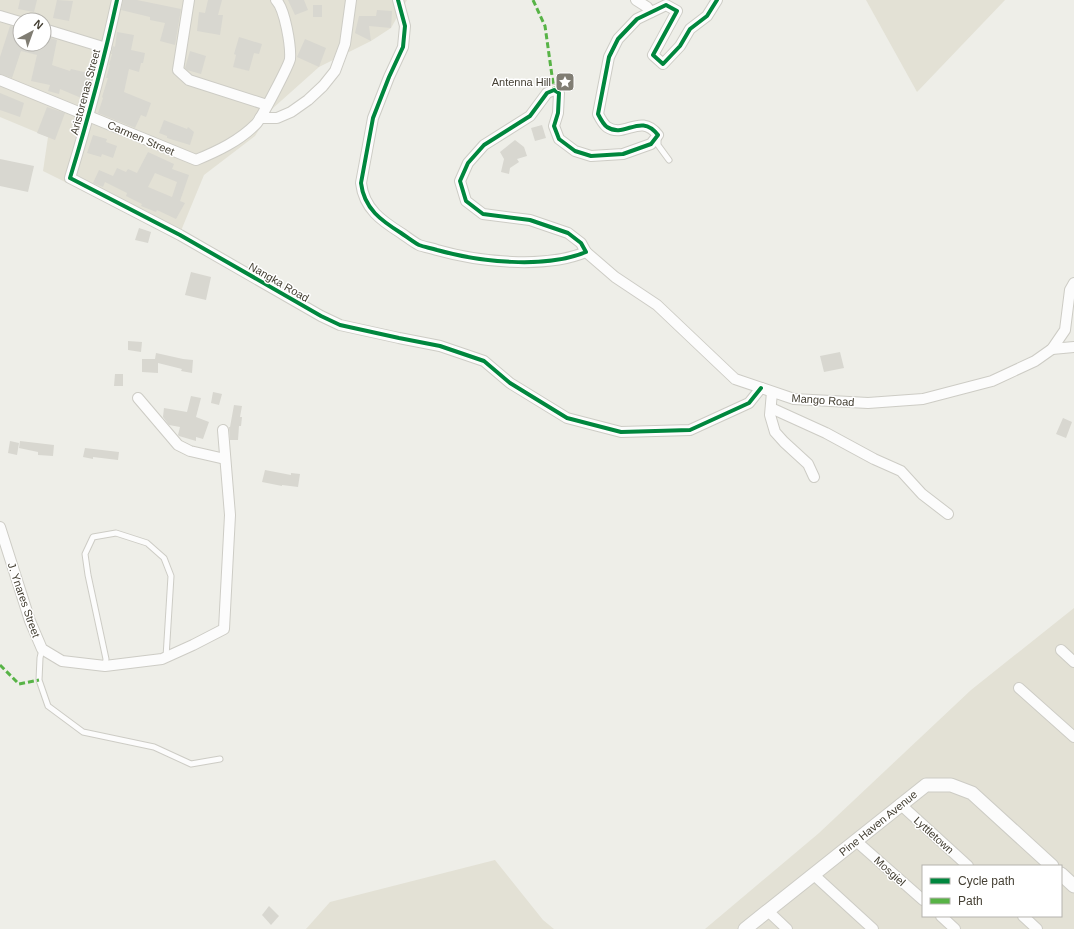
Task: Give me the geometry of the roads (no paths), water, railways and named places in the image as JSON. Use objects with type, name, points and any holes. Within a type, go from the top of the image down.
[{"type":"street","name":"Aristorenas Street","points":[[80,182],[70,178],[89,116],[117,0]]},
{"type":"street","points":[[189,0],[178,70],[189,80],[268,106]]},
{"type":"street","name":"Carmen Street","points":[[0,80],[196,160],[228,146],[257,124],[268,106],[290,60],[285,21],[279,3],[276,0]]},
{"type":"street","points":[[260,118],[277,118],[291,112],[323,86],[335,71],[345,44],[351,0]]},
{"type":"street","points":[[398,0],[405,26],[403,47],[389,77],[373,118],[361,183],[362,192],[369,206],[381,220],[419,245],[479,259],[536,262],[576,256],[586,252]]},
{"type":"street","points":[[636,0],[647,7],[650,12]]},
{"type":"street","points":[[658,135],[653,128],[645,124],[616,130],[606,126],[598,114],[609,57],[618,39],[638,19],[666,5],[677,11],[653,55],[663,64],[680,46],[690,29],[707,16],[717,0]]},
{"type":"street","points":[[0,16],[12,20]]},
{"type":"street","points":[[52,31],[106,48]]},
{"type":"street","name":"Mango Road","points":[[658,135],[651,144],[623,154],[591,156],[575,151],[559,139],[554,126],[558,113],[559,93],[554,90],[547,92],[530,116],[484,145],[468,163],[460,181],[466,201],[483,214],[530,220],[568,233],[582,242],[586,252],[616,277],[657,305],[735,379],[794,399],[861,402],[923,399],[992,381],[1035,361],[1052,349]]},
{"type":"street","name":"Nangka Road","points":[[80,182],[180,236],[321,316],[340,324],[440,346],[484,361],[510,383],[567,418],[621,432],[690,430],[749,403],[761,388]]},
{"type":"street","points":[[1052,349],[1065,330],[1070,290],[1074,283]]},
{"type":"street","points":[[1052,349],[1074,347]]},
{"type":"street","points":[[772,392],[770,415],[776,432],[784,442],[808,464],[814,477]]},
{"type":"street","points":[[138,398],[178,445],[190,451],[225,459]]},
{"type":"street","points":[[771,408],[826,433],[901,471],[922,494],[948,514]]},
{"type":"street","points":[[42,649],[62,661],[105,666],[166,657],[224,629],[230,515],[223,430]]},
{"type":"street","name":"J. Ynares Street","points":[[0,527],[30,620],[42,649]]},
{"type":"street","points":[[1061,650],[1074,662]]},
{"type":"street","points":[[1019,688],[1074,737]]},
{"type":"street","name":"Pine Haven Avenue","points":[[745,929],[814,875],[900,804],[926,785],[952,785],[972,793],[1051,865]]},
{"type":"street","name":"Lyttletown","points":[[900,804],[967,865]]},
{"type":"street","name":"Mosgiel","points":[[856,841],[922,899]]},
{"type":"street","points":[[814,875],[873,929]]},
{"type":"street","points":[[1062,875],[1074,886]]},
{"type":"street","points":[[768,910],[787,929]]},
{"type":"street","points":[[942,917],[955,929]]},
{"type":"street","points":[[1024,917],[1037,929]]},
{"type":"lane","points":[[658,135],[658,145],[669,160]]},
{"type":"lane","points":[[105,666],[106,659],[85,554],[92,537],[116,533],[146,543],[164,558],[171,576],[166,657]]},
{"type":"lane","points":[[42,649],[39,680],[48,706],[83,732],[154,746],[191,764],[220,759]]},
{"type":"place","name":"Antenna Hill","points":[[565,82]]}]
